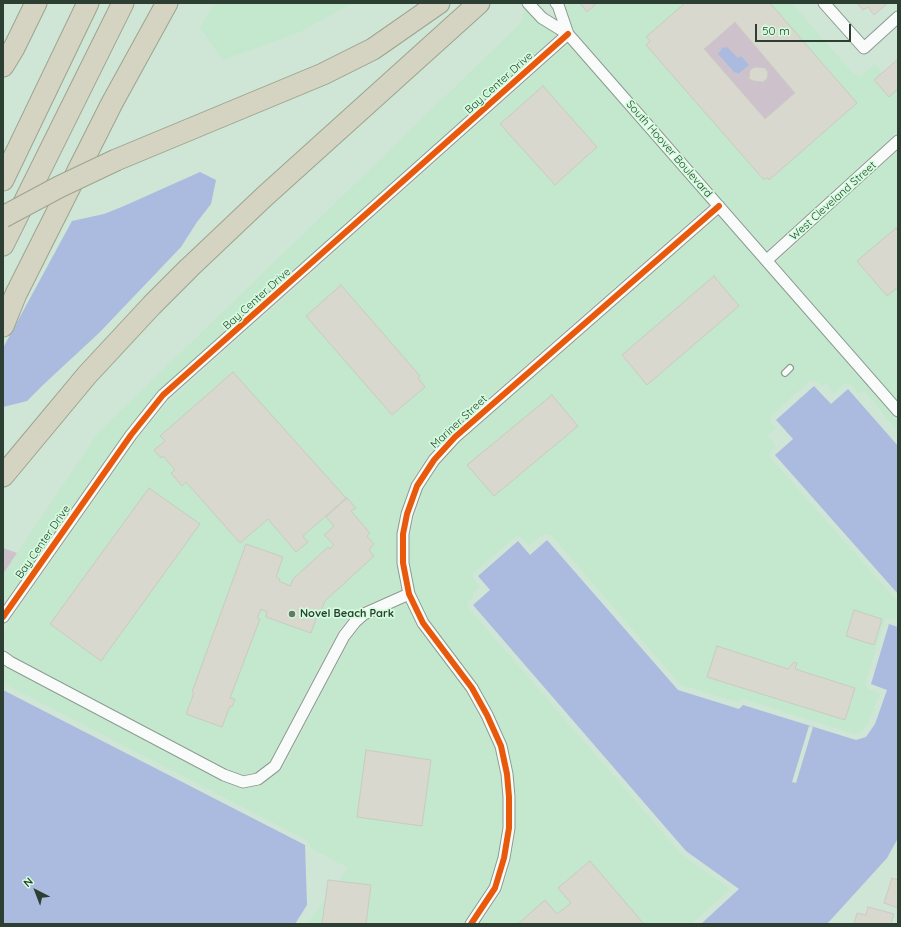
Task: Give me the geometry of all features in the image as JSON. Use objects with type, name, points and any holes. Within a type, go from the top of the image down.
[{"type":"highway","points":[[3,66],[14,48],[36,3]]},
{"type":"highway","points":[[3,180],[88,3]]},
{"type":"highway","points":[[3,245],[123,3]]},
{"type":"highway","points":[[3,326],[16,294],[112,103],[167,3]]},
{"type":"highway","points":[[3,217],[59,187],[116,160],[323,74],[373,49],[439,3]]},
{"type":"highway","points":[[3,476],[87,375],[188,268],[479,3]]},
{"type":"street","name":"South Hoover Boulevard","points":[[528,3],[542,18],[568,34],[898,411]]},
{"type":"street","points":[[556,3],[568,34]]},
{"type":"street","points":[[824,3],[864,48],[898,17]]},
{"type":"street","name":"Bay Center Drive","points":[[3,617],[132,435],[163,395],[568,34]]},
{"type":"street","name":"West Cleveland Street","points":[[767,260],[898,141]]},
{"type":"street","name":"Mariner Street","points":[[471,924],[495,888],[504,858],[510,828],[509,797],[506,774],[501,746],[488,715],[472,688],[423,623],[409,594],[403,563],[403,534],[407,514],[417,486],[434,460],[461,432],[719,206]]},
{"type":"street","points":[[3,657],[217,771],[243,782],[258,780],[275,766],[344,636],[355,622],[364,614],[409,594]]},
{"type":"lane","points":[[785,373],[790,368]]},
{"type":"shaded area","points":[[214,3],[352,3],[300,32],[223,60],[200,28]]},
{"type":"shaded area","points":[[564,3],[791,3],[854,74],[861,76],[875,64],[898,92],[898,131],[767,250],[574,30]],"holes":[[[739,19],[800,97],[760,123],[699,44]]]},
{"type":"shaded area","points":[[524,8],[539,23],[556,35],[158,391],[126,430],[3,604],[3,574],[99,432],[522,22]]},
{"type":"shaded area","points":[[735,22],[795,93],[765,119],[704,49]]},
{"type":"shaded area","points":[[568,44],[709,204],[450,431],[429,454],[411,481],[402,507],[396,534],[397,563],[401,590],[360,608],[349,617],[337,632],[270,761],[254,773],[243,775],[226,768],[9,654],[5,645],[4,633],[10,620],[137,439],[169,401]]},
{"type":"shaded area","points":[[898,151],[898,401],[777,262]]},
{"type":"shaded area","points":[[719,216],[898,422],[898,432],[865,391],[859,393],[851,384],[844,384],[833,394],[826,382],[822,386],[813,380],[809,381],[770,417],[770,422],[776,428],[767,436],[776,446],[770,452],[769,455],[771,459],[898,602],[897,620],[887,618],[884,622],[865,684],[868,689],[880,693],[869,721],[862,731],[855,734],[744,699],[740,699],[737,702],[681,685],[552,536],[544,534],[529,545],[521,537],[516,536],[473,573],[473,578],[480,587],[472,593],[474,596],[467,605],[469,609],[682,855],[730,889],[691,924],[480,924],[502,891],[511,861],[516,830],[516,797],[513,773],[507,743],[494,713],[478,685],[429,619],[415,593],[410,563],[410,536],[423,489],[439,464],[460,442]]},
{"type":"shaded area","points":[[3,548],[17,553],[3,574]]},
{"type":"shaded area","points":[[406,603],[417,626],[466,691],[481,718],[494,747],[500,774],[502,826],[498,856],[489,884],[462,924],[307,924],[348,868],[311,848],[307,840],[3,683],[3,666],[221,781],[241,789],[260,786],[282,770],[350,640],[360,627],[368,620]]},
{"type":"water","points":[[723,47],[727,47],[738,58],[741,56],[749,65],[738,74],[736,72],[735,73],[718,54]]},
{"type":"water","points":[[200,172],[216,180],[211,204],[181,247],[99,333],[27,401],[3,407],[3,348],[72,221],[104,214]]},
{"type":"water","points":[[814,386],[831,404],[848,389],[898,446],[898,594],[775,455],[793,439],[776,420]]},
{"type":"water","points":[[547,540],[678,690],[739,709],[743,705],[856,740],[866,737],[875,724],[887,690],[871,684],[889,624],[898,627],[898,838],[887,858],[827,924],[701,924],[739,889],[686,851],[473,605],[490,590],[478,576],[518,541],[530,555]]},
{"type":"water","points":[[3,690],[305,845],[307,905],[295,924],[3,924]]},
{"type":"pier","points":[[809,726],[813,727],[796,783],[792,782]]},
{"type":"building","points":[[580,3],[597,3],[587,12]]},
{"type":"building","points":[[685,3],[770,3],[857,103],[769,180],[767,177],[764,180],[646,45],[650,41],[646,37]],"holes":[[[735,22],[795,93],[765,119],[704,49]]]},
{"type":"building","points":[[857,3],[888,3],[874,15],[868,7],[863,10]]},
{"type":"building","points":[[898,59],[898,89],[889,97],[874,80]]},
{"type":"building","points":[[755,67],[765,68],[768,72],[767,79],[763,82],[749,79],[750,70]]},
{"type":"building","points":[[543,86],[597,147],[555,185],[500,124]]},
{"type":"building","points":[[896,228],[898,231],[898,287],[887,296],[857,261]]},
{"type":"building","points":[[714,276],[739,306],[647,385],[622,355]]},
{"type":"building","points":[[341,285],[420,376],[418,378],[425,387],[392,415],[306,316]]},
{"type":"building","points":[[233,372],[346,498],[303,536],[308,542],[296,552],[268,519],[240,543],[186,482],[182,486],[171,473],[175,470],[163,456],[161,458],[154,450],[165,441],[160,436]]},
{"type":"building","points":[[552,395],[578,426],[494,496],[467,465]]},
{"type":"building","points":[[149,488],[200,524],[101,661],[50,624]]},
{"type":"building","name":"Novel Beach Park","points":[[347,498],[356,508],[351,511],[370,533],[367,536],[374,544],[369,550],[374,556],[325,601],[321,611],[319,610],[311,633],[266,617],[267,612],[261,609],[257,618],[260,619],[230,698],[235,699],[232,707],[230,706],[222,727],[186,714],[194,693],[192,692],[246,544],[283,557],[276,577],[280,579],[279,581],[290,586],[293,579],[328,547],[330,549],[334,545],[324,535],[334,526],[326,517]]},
{"type":"building","points":[[854,610],[882,619],[874,645],[846,636]]},
{"type":"building","points":[[717,646],[788,669],[794,662],[797,663],[795,669],[855,688],[845,720],[707,677]]},
{"type":"building","points":[[366,750],[431,760],[422,826],[357,817]]},
{"type":"building","points":[[590,861],[644,924],[518,924],[545,900],[557,914],[571,903],[558,888]]},
{"type":"building","points":[[892,878],[898,880],[898,908],[884,903]]},
{"type":"building","points":[[328,880],[371,885],[366,924],[322,924]]},
{"type":"building","points":[[868,907],[894,914],[891,924],[854,924],[857,913],[866,915]]},
{"type":"cycle path","points":[[3,617],[131,435],[163,395],[568,34]]},
{"type":"cycle path","points":[[471,924],[495,888],[504,858],[509,828],[507,774],[501,746],[487,715],[472,688],[423,623],[409,594],[403,563],[403,534],[407,514],[417,486],[434,460],[455,437],[719,206]]},
{"type":"place","name":"Novel Beach Park","points":[[292,614]]}]
